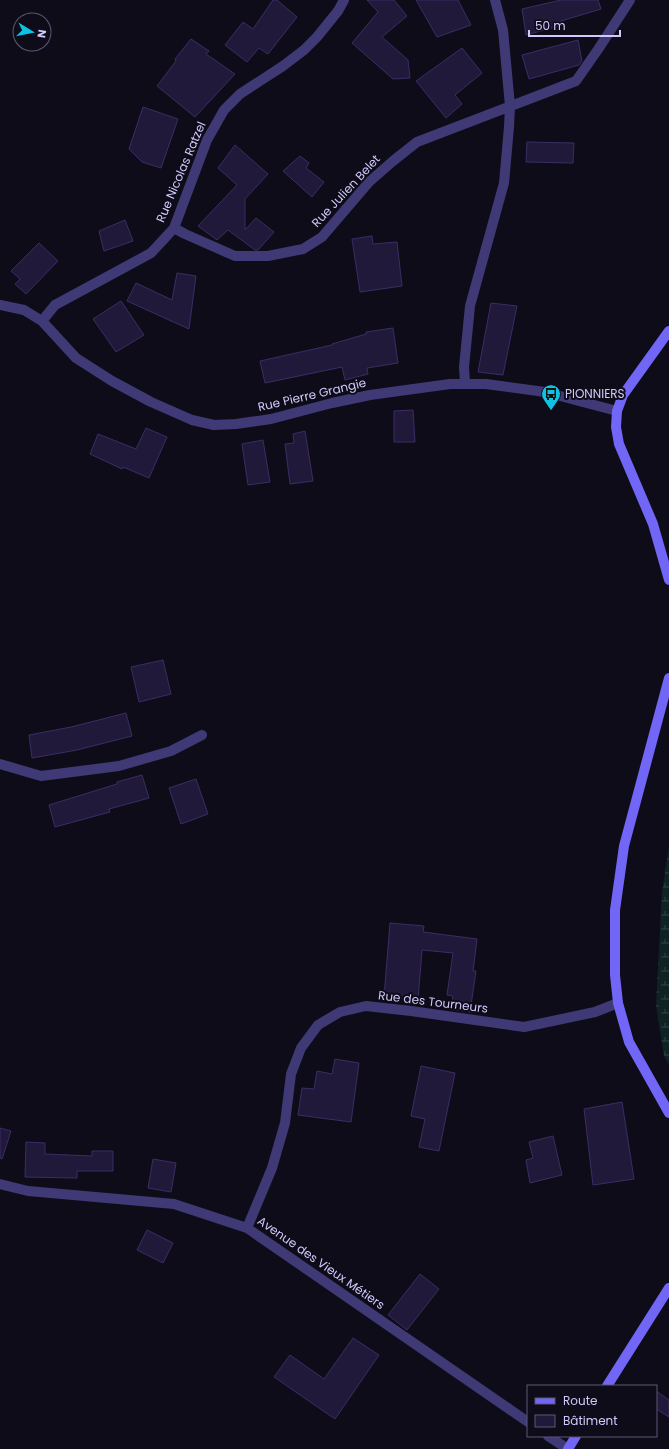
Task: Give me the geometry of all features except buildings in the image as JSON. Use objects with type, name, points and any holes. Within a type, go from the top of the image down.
[{"type":"street","name":"Rue Nicolas Ratzel","points":[[42,320],[55,305],[151,253],[174,228],[207,140],[224,110],[240,94],[283,66],[304,50],[338,11],[344,0]]},
{"type":"street","points":[[465,383],[464,367],[470,306],[504,183],[510,106],[503,30],[495,0]]},
{"type":"street","name":"Rue Julien Belet","points":[[174,228],[235,256],[268,256],[302,249],[322,237],[369,182],[393,160],[417,142],[576,81],[630,0]]},
{"type":"street","points":[[0,305],[24,310],[42,320]]},
{"type":"street","name":"Rue Pierre Grangie","points":[[42,320],[76,358],[112,381],[151,402],[192,420],[214,424],[236,424],[271,419],[370,395],[465,383],[486,384],[545,392],[618,411]]},
{"type":"street","points":[[669,331],[623,395],[618,411],[616,427],[619,444],[652,524],[669,580]]},
{"type":"street","points":[[669,678],[624,846],[615,910],[615,975],[618,1003],[629,1042],[669,1113]]},
{"type":"street","points":[[0,764],[41,776],[119,766],[171,751],[202,735]]},
{"type":"street","name":"Rue des Tourneurs","points":[[247,1228],[272,1168],[285,1123],[291,1074],[301,1048],[318,1025],[340,1012],[366,1006],[524,1027],[595,1012],[618,1003]]},
{"type":"street","name":"Avenue des Vieux Métiers","points":[[0,1184],[28,1191],[174,1204],[247,1228],[527,1421]]},
{"type":"street","points":[[608,1385],[669,1288]]},
{"type":"street","points":[[550,1437],[568,1449],[575,1437]]},
{"type":"green space","points":[[669,846],[669,1065],[664,1056],[656,1005],[662,893]]},
{"type":"place","name":"PIONNIERS","points":[[551,411]]}]
